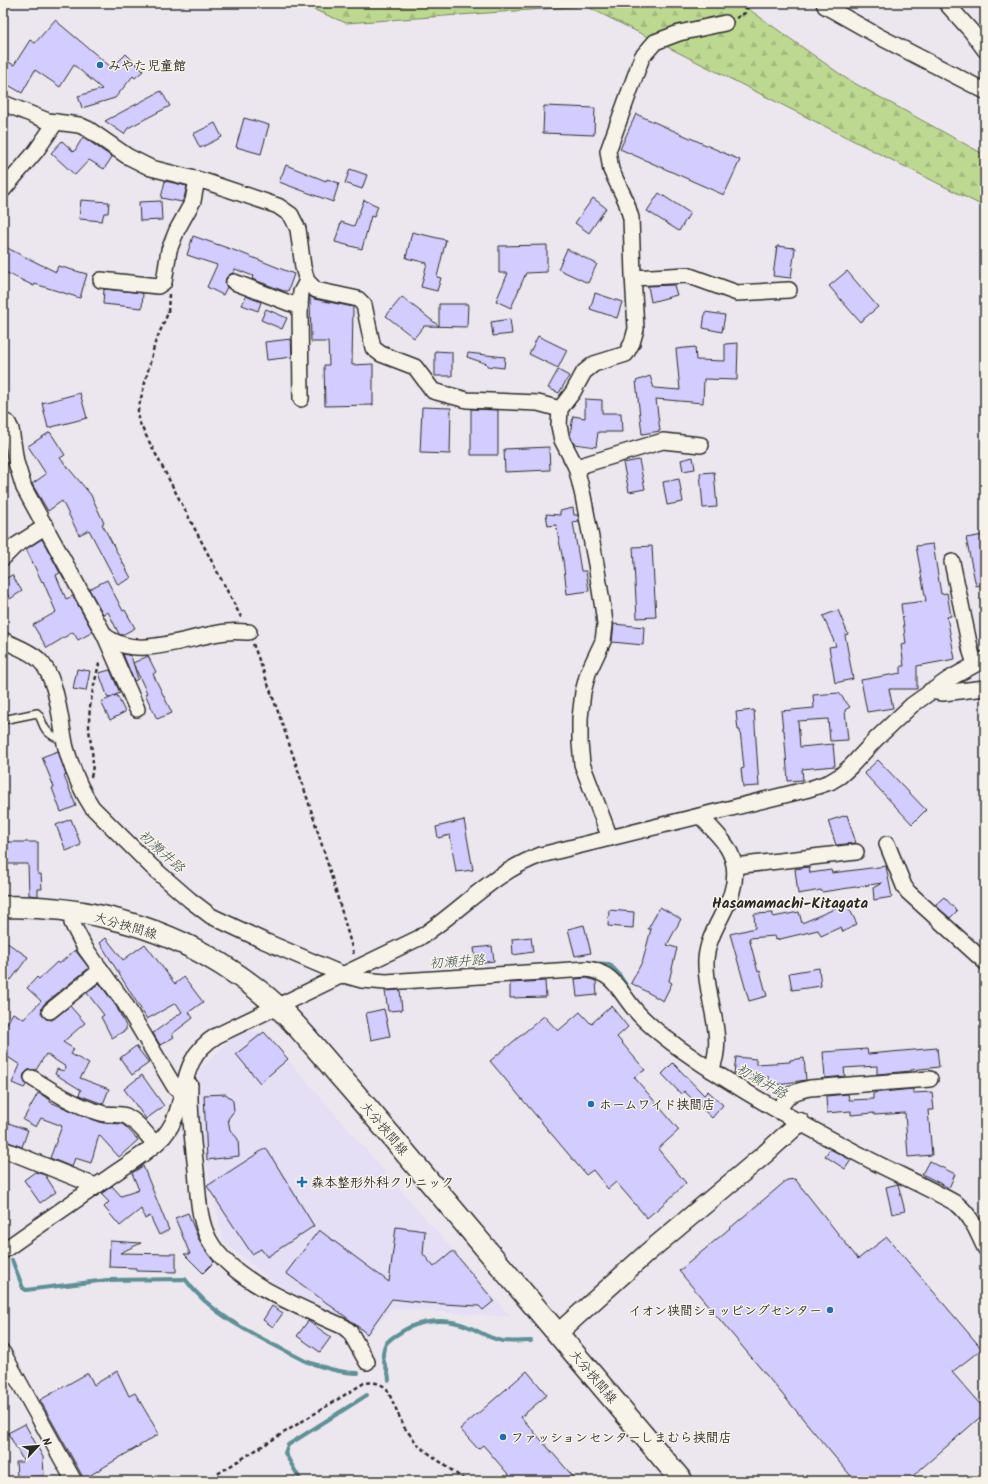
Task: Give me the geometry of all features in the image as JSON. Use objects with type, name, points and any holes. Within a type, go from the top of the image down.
[{"type":"main road","name":"大分挾間線","points":[[3,907],[36,907],[72,912],[135,926],[204,954],[230,971],[277,1006],[352,1089],[682,1481]]},
{"type":"street","points":[[824,3],[826,6],[880,37],[985,91]]},
{"type":"street","points":[[946,3],[971,31],[985,50]]},
{"type":"street","points":[[610,838],[585,774],[580,753],[580,718],[583,692],[588,673],[601,645],[605,625],[596,564],[583,496],[576,467],[562,440],[559,426],[560,408],[573,392],[584,372],[594,364],[626,354],[632,343],[636,329],[631,218],[626,201],[611,170],[608,151],[642,57],[655,42],[679,33],[725,23]]},
{"type":"street","points":[[3,103],[42,119],[88,129],[127,156],[150,168],[197,179],[278,206],[291,215],[298,230],[303,267],[307,281],[316,290],[358,299],[364,305],[373,348],[381,354],[415,367],[433,391],[467,400],[538,403],[560,408]]},
{"type":"street","points":[[3,190],[36,151],[56,122]]},
{"type":"street","points":[[101,280],[158,286],[164,282],[169,250],[177,230],[193,201],[197,179]]},
{"type":"street","points":[[633,278],[687,275],[737,293],[789,290]]},
{"type":"street","points":[[301,399],[300,306],[301,292],[307,281]]},
{"type":"street","points":[[234,282],[300,306]]},
{"type":"street","points":[[3,420],[8,423],[11,429],[16,462],[24,488],[105,636],[137,709]]},
{"type":"street","points":[[576,467],[663,441],[701,446]]},
{"type":"street","points":[[3,558],[15,546],[46,526]]},
{"type":"street","points":[[3,1251],[154,1144],[170,1127],[176,1114],[192,1062],[202,1046],[208,1041],[419,938],[489,883],[516,866],[541,855],[810,789],[830,782],[845,772],[890,724],[930,691],[980,661],[971,652],[952,562]]},
{"type":"street","points":[[105,636],[114,642],[134,646],[163,646],[228,631],[249,632]]},
{"type":"street","points":[[3,640],[31,654],[43,664],[53,684],[57,697],[65,740],[80,788],[92,807],[132,848],[201,909],[219,921],[344,975],[362,980],[386,982],[486,977],[556,971],[596,970],[609,976],[636,1010],[660,1033],[678,1048],[711,1070],[800,1122],[870,1160],[957,1204],[973,1222],[985,1248]]},
{"type":"street","points":[[930,691],[943,693],[985,688]]},
{"type":"street","points":[[700,816],[728,848],[734,860],[735,866],[734,889],[709,940],[706,952],[708,990],[714,1015],[717,1052],[711,1070]]},
{"type":"street","points":[[887,844],[904,886],[908,892],[985,962]]},
{"type":"street","points":[[735,866],[856,852]]},
{"type":"street","points":[[72,912],[73,927],[85,948],[124,1002],[174,1086],[182,1092]]},
{"type":"street","points":[[50,1011],[101,970]]},
{"type":"street","points":[[192,1062],[190,1114],[199,1203],[209,1240],[232,1267],[250,1279],[281,1298],[344,1327],[350,1332],[367,1362]]},
{"type":"street","points":[[32,1078],[52,1091],[93,1111],[106,1115],[125,1116],[141,1127],[154,1144]]},
{"type":"street","points":[[778,1110],[786,1098],[794,1091],[810,1088],[930,1079]]},
{"type":"street","points":[[557,1334],[648,1253],[765,1154],[800,1122]]},
{"type":"street","points":[[3,1149],[96,1186]]},
{"type":"street","points":[[3,1353],[74,1481]]},
{"type":"lane","points":[[3,720],[37,713],[47,731],[58,739],[65,740]]},
{"type":"path","points":[[725,23],[742,16],[745,13],[749,3]]},
{"type":"path","points":[[80,788],[89,782],[92,776],[93,760],[89,726],[90,711],[105,636]]},
{"type":"path","points":[[206,1481],[364,1383],[370,1382],[383,1385],[387,1389],[404,1427],[419,1446],[466,1481]]},
{"type":"shaded area","name":"森本整形外科クリニック","points":[[238,1032],[264,1032],[511,1317],[391,1309],[355,1350],[223,1241],[198,1124],[199,1070]]},
{"type":"green space","points":[[298,3],[740,3],[847,79],[985,155],[985,207],[586,6],[346,23]]},
{"type":"building","points":[[55,20],[112,68],[126,54],[143,71],[135,78],[133,76],[115,98],[82,108],[78,96],[102,89],[74,65],[60,87],[35,70],[22,93],[3,82],[3,59],[14,65],[30,40],[35,43]]},
{"type":"building","points":[[161,91],[170,106],[128,128],[124,134],[105,121]]},
{"type":"building","points":[[544,106],[595,108],[594,135],[543,133]]},
{"type":"building","points":[[636,114],[740,160],[724,195],[620,149]]},
{"type":"building","points":[[244,118],[269,125],[261,154],[236,147]]},
{"type":"building","points":[[215,123],[222,137],[200,148],[193,134]]},
{"type":"building","points":[[83,137],[112,157],[104,169],[89,160],[75,175],[51,153],[62,141],[74,152]]},
{"type":"building","points":[[286,165],[326,181],[327,179],[339,183],[333,202],[279,182]]},
{"type":"building","points":[[350,169],[367,175],[362,189],[345,183]]},
{"type":"building","points":[[165,181],[187,186],[182,202],[161,198]]},
{"type":"building","points":[[659,193],[690,213],[679,231],[647,211]]},
{"type":"building","points":[[593,198],[606,208],[589,233],[575,223]]},
{"type":"building","points":[[81,200],[109,202],[108,213],[104,213],[102,221],[79,219]]},
{"type":"building","points":[[364,200],[378,206],[374,217],[371,216],[362,249],[335,242],[341,222],[354,226]]},
{"type":"building","points":[[161,201],[162,220],[140,221],[139,202]]},
{"type":"building","points":[[412,232],[446,240],[437,277],[441,278],[437,291],[421,287],[427,263],[406,258]]},
{"type":"building","points":[[193,236],[239,252],[294,274],[288,291],[284,291],[252,279],[253,276],[235,269],[233,273],[226,278],[225,283],[227,287],[223,295],[207,287],[217,265],[187,255]]},
{"type":"building","points":[[547,245],[547,272],[526,273],[511,308],[496,301],[508,273],[499,273],[499,246]]},
{"type":"building","points":[[3,246],[56,272],[58,266],[87,274],[80,298],[35,284],[34,286],[3,271]]},
{"type":"building","points":[[777,246],[795,248],[791,278],[773,276]]},
{"type":"building","points":[[567,249],[597,264],[588,283],[558,269]]},
{"type":"building","points":[[847,271],[878,307],[860,322],[829,286]]},
{"type":"building","points":[[674,285],[677,295],[651,302],[648,286]]},
{"type":"building","points":[[104,289],[143,293],[142,308],[103,304]]},
{"type":"building","points":[[595,293],[622,302],[617,318],[590,309]]},
{"type":"building","points":[[246,296],[261,302],[258,311],[242,305]]},
{"type":"building","points":[[310,296],[314,299],[353,307],[352,365],[373,364],[373,405],[325,406],[324,365],[329,365],[328,342],[311,342]]},
{"type":"building","points":[[402,297],[439,326],[439,304],[468,304],[467,327],[424,326],[414,338],[386,316]]},
{"type":"building","points":[[266,309],[287,318],[282,329],[261,320]]},
{"type":"building","points":[[705,312],[725,315],[722,332],[703,328]]},
{"type":"building","points":[[510,319],[512,334],[493,336],[491,322]]},
{"type":"building","points":[[538,336],[567,350],[558,368],[529,354]]},
{"type":"building","points":[[291,339],[292,357],[267,360],[265,342]]},
{"type":"building","points":[[738,343],[737,380],[704,379],[703,403],[656,399],[660,431],[642,434],[636,381],[650,376],[654,388],[680,390],[676,349],[695,347],[696,360],[725,361],[725,344]]},
{"type":"building","points":[[435,351],[452,352],[452,376],[435,376]]},
{"type":"building","points":[[468,353],[505,357],[504,368],[487,366],[487,364],[467,357]]},
{"type":"building","points":[[558,370],[569,376],[559,393],[548,388]]},
{"type":"building","points":[[80,393],[87,418],[48,428],[42,403]]},
{"type":"building","points":[[585,399],[602,400],[602,413],[621,413],[622,432],[598,432],[596,447],[574,444],[570,435],[573,416],[585,418]]},
{"type":"building","points":[[422,407],[451,408],[450,454],[420,453]]},
{"type":"building","points":[[471,409],[498,410],[498,455],[471,455]]},
{"type":"building","points":[[50,432],[65,455],[60,458],[91,495],[104,523],[102,524],[131,578],[118,585],[89,530],[79,535],[62,501],[48,511],[32,484],[46,474],[28,446]]},
{"type":"building","points":[[549,447],[550,470],[505,472],[504,449]]},
{"type":"building","points":[[693,457],[695,469],[683,471],[681,460]]},
{"type":"building","points":[[639,460],[645,489],[629,492],[623,463]]},
{"type":"building","points":[[714,472],[717,507],[703,508],[700,473]]},
{"type":"building","points":[[679,479],[683,502],[667,505],[663,482]]},
{"type":"building","points":[[573,508],[574,515],[578,515],[579,521],[573,522],[581,571],[586,571],[589,591],[567,594],[563,560],[556,525],[548,526],[546,514],[560,515],[560,511]]},
{"type":"building","points":[[983,535],[985,546],[985,584],[976,586],[966,538]]},
{"type":"building","points":[[42,539],[60,573],[56,575],[66,599],[73,596],[93,632],[78,640],[73,632],[47,648],[33,625],[56,612],[43,581],[42,582],[26,549]]},
{"type":"building","points":[[933,544],[941,594],[947,593],[951,616],[947,617],[955,659],[917,666],[917,689],[889,689],[893,708],[867,712],[861,680],[901,673],[901,666],[904,666],[901,645],[906,644],[901,604],[926,601],[916,546]]},
{"type":"building","points":[[652,546],[656,617],[637,618],[633,547]]},
{"type":"building","points":[[12,575],[22,591],[10,599],[3,587],[3,580]]},
{"type":"building","points":[[107,580],[123,611],[125,610],[135,628],[122,635],[119,634],[108,612],[103,614],[89,589]]},
{"type":"building","points":[[838,610],[848,634],[845,635],[853,679],[835,683],[829,647],[836,646],[823,616]]},
{"type":"building","points":[[614,624],[644,627],[643,645],[612,642]]},
{"type":"building","points":[[123,654],[131,656],[138,679],[134,681]]},
{"type":"building","points":[[148,656],[156,672],[153,674],[172,713],[157,719],[133,663]]},
{"type":"building","points":[[77,669],[90,671],[86,691],[73,689]]},
{"type":"building","points":[[110,670],[120,693],[108,698],[99,673]]},
{"type":"building","points":[[839,693],[850,707],[845,710],[848,740],[830,741],[828,719],[798,721],[800,747],[833,744],[835,766],[802,769],[803,780],[788,781],[781,711],[814,708],[813,695]]},
{"type":"building","points":[[117,695],[125,712],[110,720],[101,702]]},
{"type":"building","points":[[754,710],[759,786],[743,787],[741,769],[744,768],[740,730],[738,730],[736,712]]},
{"type":"building","points":[[58,751],[66,775],[64,776],[76,806],[61,812],[52,788],[54,787],[42,757]]},
{"type":"building","points":[[878,760],[926,810],[912,824],[864,773]]},
{"type":"building","points":[[847,815],[856,843],[836,845],[828,821]]},
{"type":"building","points":[[71,819],[81,845],[66,851],[56,825]]},
{"type":"building","points":[[464,820],[473,870],[456,872],[450,835],[438,838],[436,827]]},
{"type":"building","points":[[3,842],[38,842],[38,874],[41,874],[42,889],[38,889],[38,896],[29,895],[28,864],[3,864]]},
{"type":"building","points":[[886,866],[892,897],[874,900],[873,888],[882,883],[798,894],[795,869],[809,867],[810,873],[831,870],[832,873]]},
{"type":"building","points":[[944,897],[957,911],[950,918],[935,905]]},
{"type":"building","points":[[846,902],[857,924],[843,932],[841,927],[821,936],[818,930],[776,940],[775,936],[749,938],[758,972],[760,971],[767,996],[749,1001],[730,934],[755,928],[754,914],[773,913],[773,917],[799,912],[802,923]]},
{"type":"building","points":[[660,907],[681,919],[667,945],[677,948],[669,981],[672,983],[663,1001],[631,983],[643,960],[651,929],[648,929]]},
{"type":"building","points":[[609,910],[634,912],[633,928],[608,926]]},
{"type":"building","points":[[584,925],[591,953],[575,956],[568,929]]},
{"type":"building","points":[[531,937],[533,952],[513,955],[512,939]]},
{"type":"building","points":[[106,938],[123,960],[145,944],[175,984],[184,977],[203,1002],[189,1012],[193,1018],[172,1034],[174,1037],[160,1045],[153,1033],[182,1012],[176,1003],[147,1019],[100,943]]},
{"type":"building","points":[[3,940],[28,957],[11,980],[3,974]]},
{"type":"building","points":[[492,946],[494,961],[476,963],[474,948]]},
{"type":"building","points":[[75,950],[89,968],[44,1004],[41,1013],[46,1019],[52,1020],[70,1006],[85,1023],[63,1042],[74,1049],[71,1054],[89,1064],[80,1078],[109,1089],[103,1104],[79,1095],[81,1090],[55,1074],[57,1069],[64,1071],[66,1067],[46,1054],[36,1070],[28,1070],[24,1074],[23,1078],[26,1085],[24,1088],[12,1083],[20,1065],[3,1054],[3,1030],[13,1013],[24,1019],[41,1001],[27,988],[37,977],[39,979],[57,962],[59,964]]},
{"type":"building","points":[[819,968],[821,986],[792,990],[789,973]]},
{"type":"building","points":[[587,978],[596,981],[597,995],[577,997],[575,979]]},
{"type":"building","points":[[545,981],[546,997],[510,998],[510,983]]},
{"type":"building","points":[[99,983],[116,1006],[126,1026],[126,1030],[112,1038],[101,1017],[104,1015],[87,993]]},
{"type":"building","points":[[400,990],[402,1010],[388,1011],[385,991]]},
{"type":"building","name":"ホームワイド挟間店","points":[[611,1006],[628,1027],[617,1037],[645,1070],[634,1077],[679,1130],[658,1149],[686,1183],[647,1218],[616,1182],[608,1189],[593,1170],[586,1175],[490,1061],[544,1016],[558,1031],[580,1012],[591,1024]]},
{"type":"building","points":[[384,1009],[390,1036],[371,1040],[366,1013]]},
{"type":"building","points":[[264,1032],[288,1059],[260,1083],[236,1054]]},
{"type":"building","points":[[136,1046],[149,1063],[132,1075],[120,1058]]},
{"type":"building","points":[[937,1048],[939,1067],[877,1074],[877,1066],[844,1068],[845,1076],[825,1078],[823,1052],[867,1049],[868,1054]]},
{"type":"building","points":[[736,1057],[756,1059],[756,1064],[790,1062],[790,1060],[804,1058],[806,1080],[786,1084],[769,1085],[769,1077],[734,1073]]},
{"type":"building","points":[[673,1063],[704,1095],[708,1091],[723,1105],[712,1118],[684,1091],[681,1094],[662,1074]]},
{"type":"building","points":[[142,1075],[164,1106],[146,1119],[124,1089]]},
{"type":"building","points":[[913,1089],[913,1093],[932,1092],[934,1110],[928,1110],[932,1155],[908,1157],[905,1113],[851,1115],[851,1111],[827,1113],[826,1096],[848,1094],[849,1100],[873,1099],[873,1093]]},
{"type":"building","points":[[38,1093],[51,1100],[50,1102],[89,1118],[103,1123],[122,1124],[138,1140],[119,1157],[99,1135],[91,1163],[75,1158],[72,1167],[50,1158],[62,1126],[41,1118],[36,1127],[23,1120]]},
{"type":"building","points":[[226,1094],[233,1101],[234,1111],[228,1119],[230,1130],[238,1139],[239,1156],[207,1160],[204,1095]]},
{"type":"building","points":[[3,1121],[28,1130],[22,1147],[3,1140]]},
{"type":"building","points":[[266,1148],[314,1226],[267,1257],[261,1249],[252,1254],[207,1186]]},
{"type":"building","points":[[830,1149],[851,1160],[845,1169],[825,1156]]},
{"type":"building","points":[[929,1161],[955,1174],[949,1188],[922,1174]]},
{"type":"building","points":[[143,1166],[169,1230],[159,1235],[150,1216],[145,1219],[141,1209],[120,1226],[104,1207],[109,1202],[101,1194],[112,1186],[121,1196],[139,1190],[132,1173]]},
{"type":"building","points":[[35,1172],[45,1175],[56,1192],[40,1203],[24,1180]]},
{"type":"building","name":"イオン狭間ショッピングセンター","points":[[795,1179],[858,1259],[887,1237],[982,1349],[952,1372],[985,1410],[985,1413],[907,1481],[855,1481],[679,1271],[787,1180]]},
{"type":"building","points":[[898,1184],[905,1211],[892,1214],[886,1187]]},
{"type":"building","points":[[188,1213],[198,1238],[214,1262],[203,1273],[184,1254],[190,1254],[175,1218]]},
{"type":"building","points":[[396,1227],[425,1231],[423,1254],[434,1267],[453,1251],[494,1301],[483,1310],[479,1306],[426,1303],[392,1299],[367,1334],[286,1273],[319,1230],[389,1282]]},
{"type":"building","points":[[110,1241],[141,1243],[120,1253],[176,1254],[176,1272],[136,1271],[136,1268],[109,1267]]},
{"type":"building","points":[[272,1306],[283,1313],[273,1327],[263,1320]]},
{"type":"building","points":[[308,1321],[331,1337],[320,1352],[297,1336]]},
{"type":"building","points":[[117,1371],[129,1396],[135,1393],[159,1434],[84,1479],[40,1400],[88,1373],[94,1385]]},
{"type":"building","name":"ファッションセンターしまむら挟間店","points":[[527,1371],[547,1395],[521,1417],[577,1481],[514,1481],[483,1445],[478,1449],[460,1429]]},
{"type":"building","points":[[25,1424],[43,1457],[44,1476],[17,1477],[16,1462],[24,1462],[8,1433]]},
{"type":"waterway","name":"初瀬井路","points":[[589,963],[609,964],[618,973],[628,988]]},
{"type":"waterway","points":[[12,1260],[23,1288],[26,1290],[107,1280],[185,1279],[210,1305],[224,1316],[256,1335],[305,1361],[338,1371],[358,1373]]},
{"type":"waterway","points":[[389,1380],[383,1358],[385,1345],[389,1340],[417,1324],[435,1321],[453,1322],[469,1327],[498,1340],[531,1341]]},
{"type":"waterway","points":[[301,1481],[285,1453],[288,1445],[367,1395]]},
{"type":"place","name":"みやた児童館","points":[[100,65]]},
{"type":"place","name":"ホームワイド挟間店","points":[[591,1104]]},
{"type":"place","name":"森本整形外科クリニック","points":[[302,1182]]},
{"type":"place","name":"イオン狭間ショッピングセンター","points":[[830,1310]]},
{"type":"place","name":"ファッションセンターしまむら挟間店","points":[[503,1437]]},
{"type":"district","name":"Hasamamachi-Kitagata","points":[[790,903]]}]
